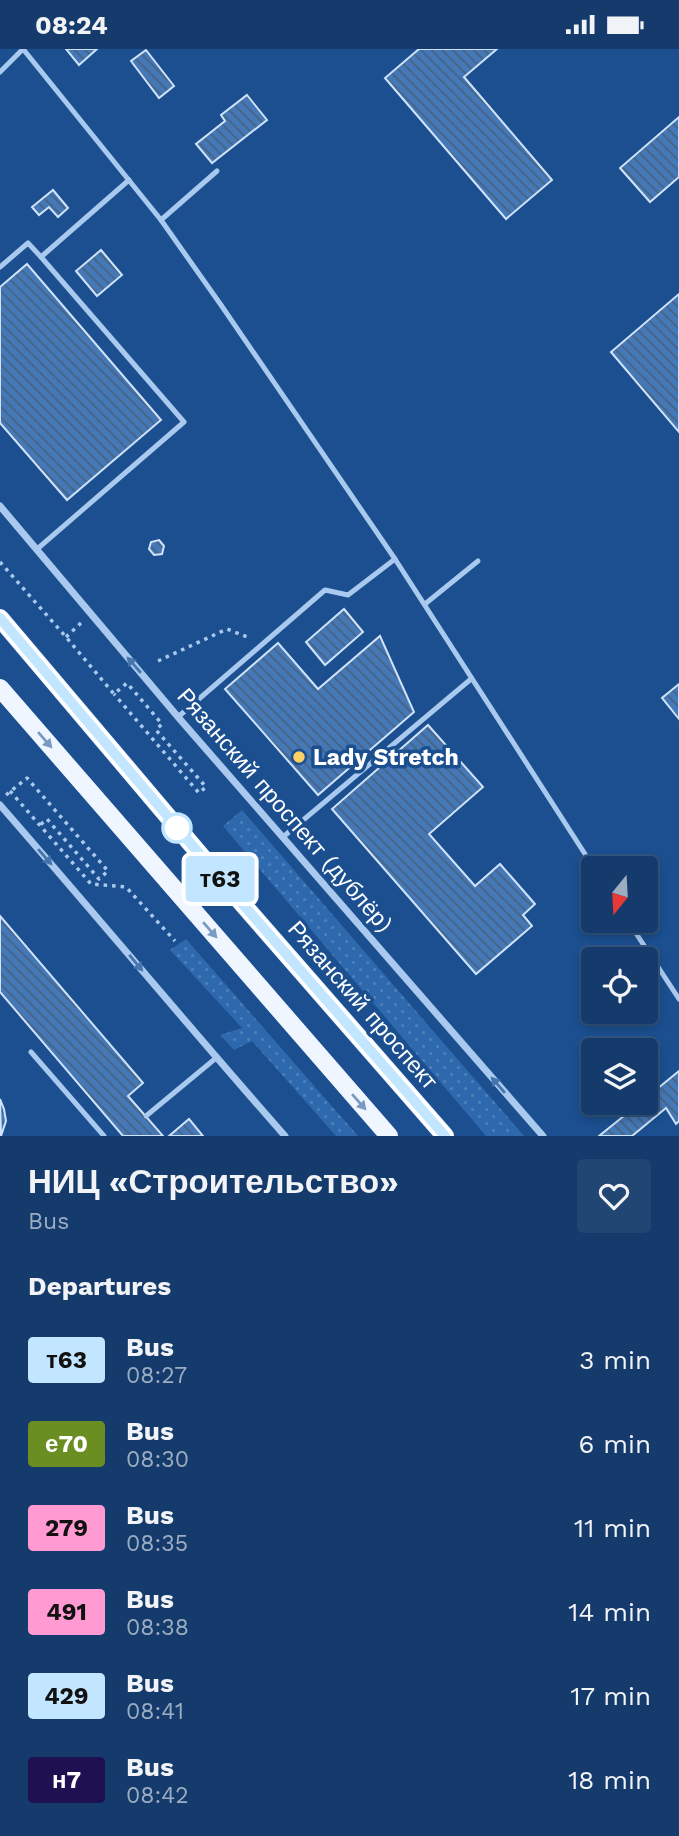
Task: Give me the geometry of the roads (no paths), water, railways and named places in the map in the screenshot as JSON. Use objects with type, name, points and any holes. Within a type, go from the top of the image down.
[{"type":"main road","name":"Рязанский проспект","points":[[0,618],[219,877],[444,1136]]},
{"type":"main road","points":[[0,688],[389,1136]]},
{"type":"street","name":"Рязанский проспект (дублёр)","points":[[0,506],[178,717],[543,1136]]},
{"type":"street","points":[[0,803],[285,1136]]},
{"type":"lane","points":[[0,72],[23,49],[161,220],[395,559],[586,856]]},
{"type":"lane","points":[[161,220],[217,171]]},
{"type":"lane","points":[[41,257],[129,180]]},
{"type":"lane","points":[[0,267],[28,243],[184,422],[36,550]]},
{"type":"lane","points":[[178,717],[325,590],[348,595],[395,559]]},
{"type":"lane","points":[[425,604],[478,561]]},
{"type":"lane","points":[[283,837],[471,679]]},
{"type":"lane","points":[[636,933],[679,999]]},
{"type":"lane","points":[[31,1052],[104,1136]]},
{"type":"lane","points":[[146,1116],[216,1058]]},
{"type":"place","name":"Lady Stretch","points":[[299,757]]}]
